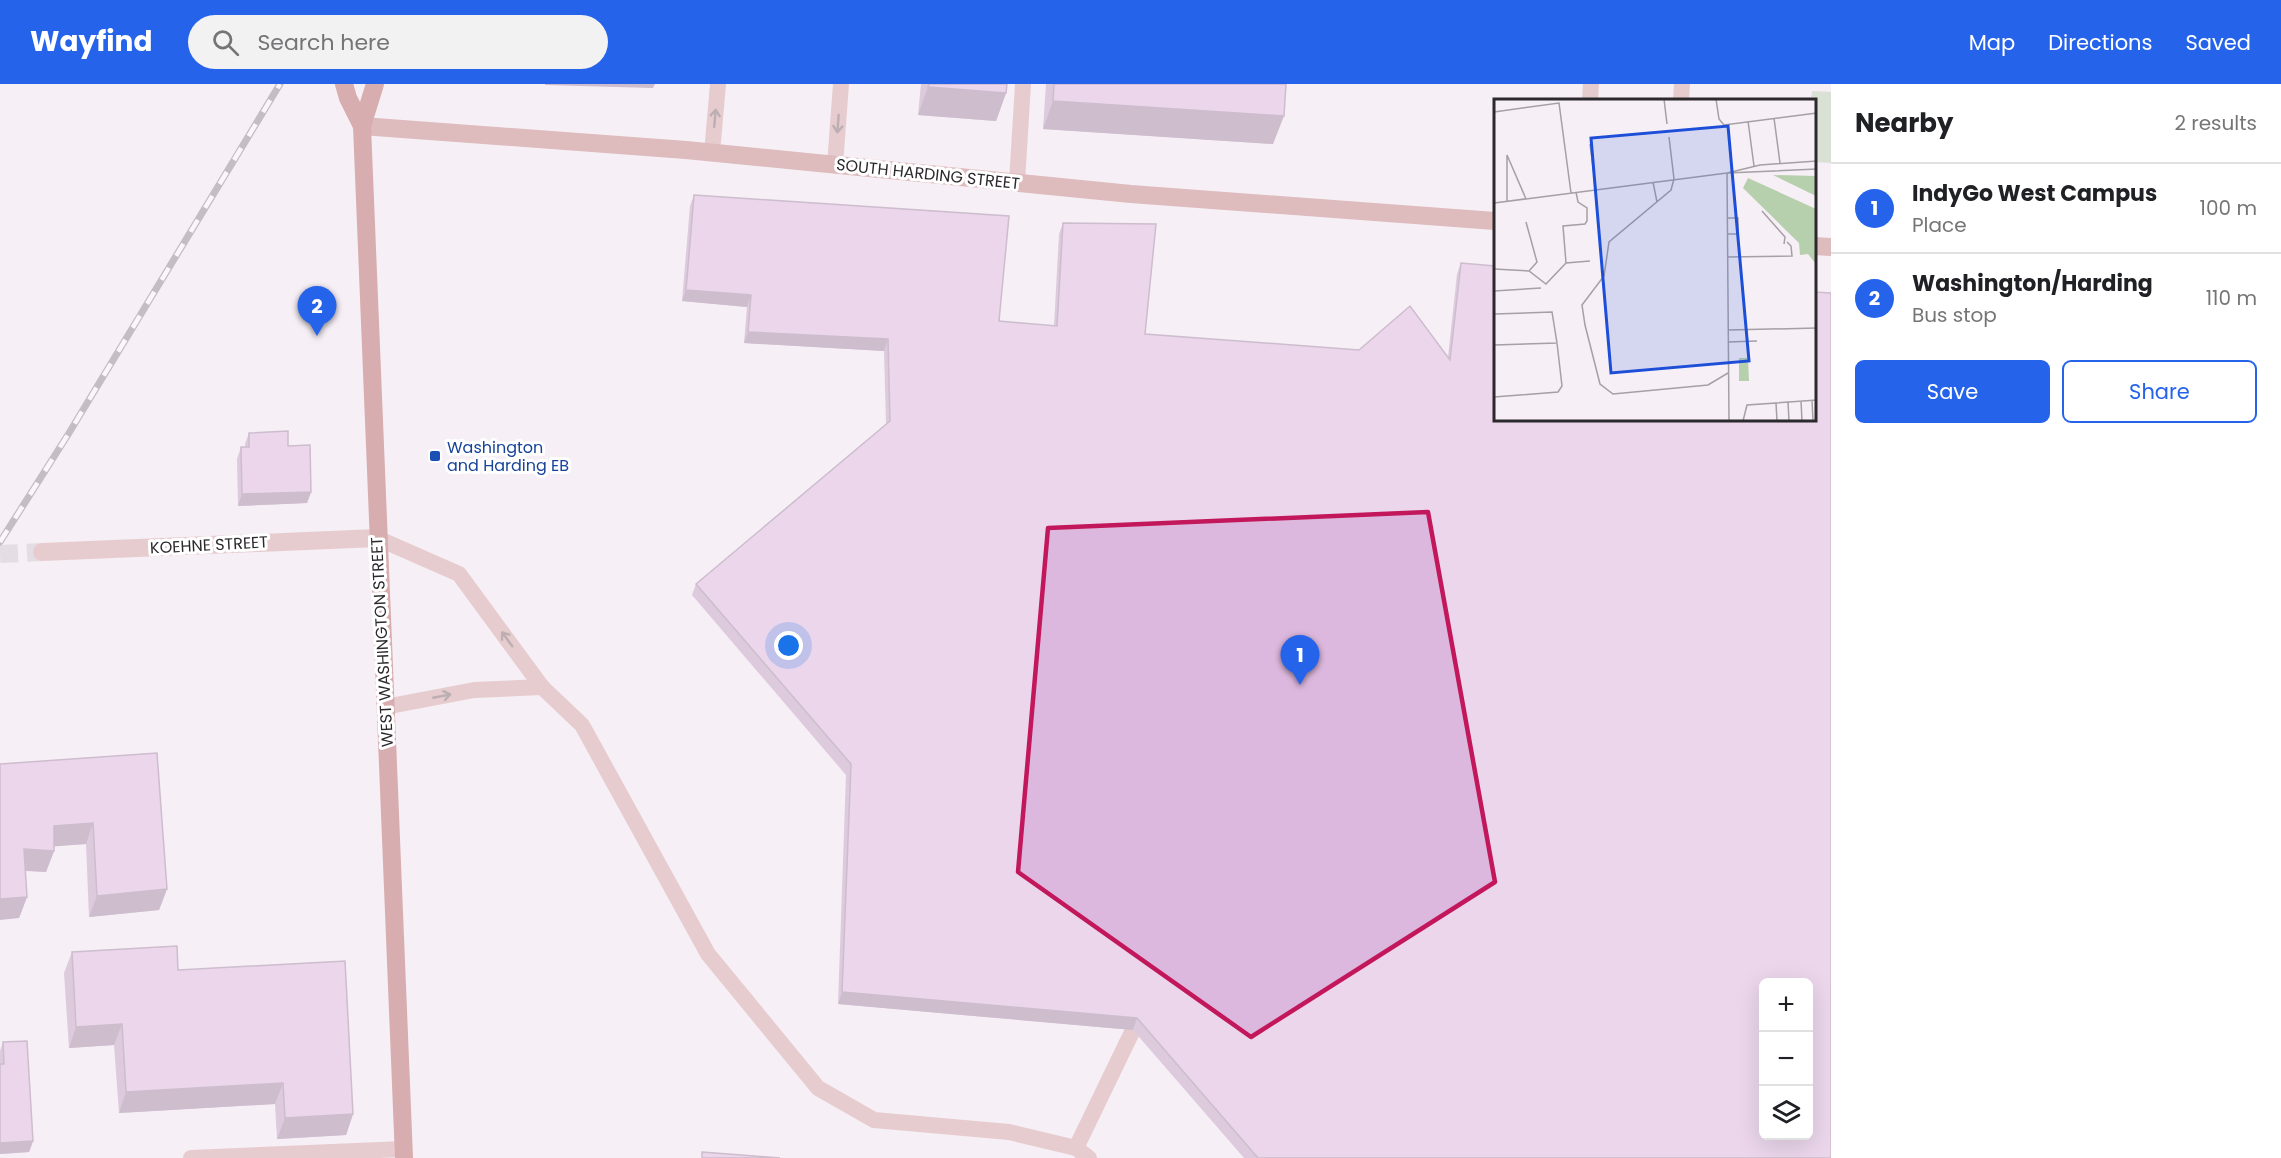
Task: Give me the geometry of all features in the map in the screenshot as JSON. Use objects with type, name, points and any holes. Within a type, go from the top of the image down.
[{"type":"main road","name":"WEST WASHINGTON STREET","points":[[344,84],[362,126],[377,538],[404,1154]]},
{"type":"main road","name":"WEST WASHINGTON STREET","points":[[362,126],[374,96],[375,84]]},
{"type":"street","name":"SOUTH HARDING STREET","points":[[362,126],[712,153],[1017,182],[1494,221]]},
{"type":"street","points":[[1816,246],[1831,247]]},
{"type":"street","name":"KOEHNE STREET","points":[[42,552],[377,538]]},
{"type":"lane","points":[[712,153],[718,84]]},
{"type":"lane","points":[[836,165],[842,84]]},
{"type":"lane","points":[[1017,182],[1023,84]]},
{"type":"lane","points":[[1590,99],[1591,84]]},
{"type":"lane","points":[[1681,99],[1682,84]]},
{"type":"lane","points":[[377,538],[459,574],[542,687],[582,725],[708,954],[818,1088],[874,1119],[1009,1132],[1083,1153],[1133,1030]]},
{"type":"lane","points":[[385,707],[474,690],[542,687]]},
{"type":"lane","points":[[191,1158],[404,1154]]},
{"type":"highlighted area","points":[[1428,512],[1495,882],[1251,1037],[1018,872],[1048,528]]},
{"type":"green space","points":[[1812,91],[1831,92],[1831,163],[1816,162],[1816,99],[1811,99]]},
{"type":"building","points":[[929,84],[1007,84],[1006,93],[928,87]]},
{"type":"building","points":[[1054,84],[1286,84],[1284,116],[1053,101]]},
{"type":"building","points":[[694,195],[1009,216],[999,321],[1057,326],[1063,223],[1156,224],[1145,334],[1359,350],[1410,306],[1450,360],[1461,263],[1494,266],[1494,422],[1816,422],[1816,292],[1831,293],[1831,1158],[1258,1158],[1137,1018],[842,992],[851,764],[696,584],[890,421],[888,339],[748,332],[751,295],[686,290]]},
{"type":"building","points":[[288,431],[288,446],[310,445],[311,492],[242,494],[241,447],[249,447],[249,433]]},
{"type":"building","points":[[157,753],[167,889],[97,896],[93,823],[54,826],[54,851],[24,849],[27,897],[0,899],[0,764]]},
{"type":"building","points":[[177,946],[178,970],[345,961],[353,1114],[285,1118],[283,1083],[126,1092],[122,1024],[76,1027],[72,952]]},
{"type":"building","points":[[27,1041],[33,1141],[0,1143],[0,1064],[4,1064],[3,1042]]},
{"type":"building","points":[[702,1152],[780,1158],[702,1158]]},
{"type":"tunnel","points":[[0,554],[42,552]]},
{"type":"railway","points":[[0,542],[69,433],[280,84]]},
{"type":"place","name":"Washington/Harding","points":[[317,336]]},
{"type":"place","name":"Washington and Harding EB","points":[[435,456]]},
{"type":"place","name":"IndyGo West Campus","points":[[1300,685]]}]
